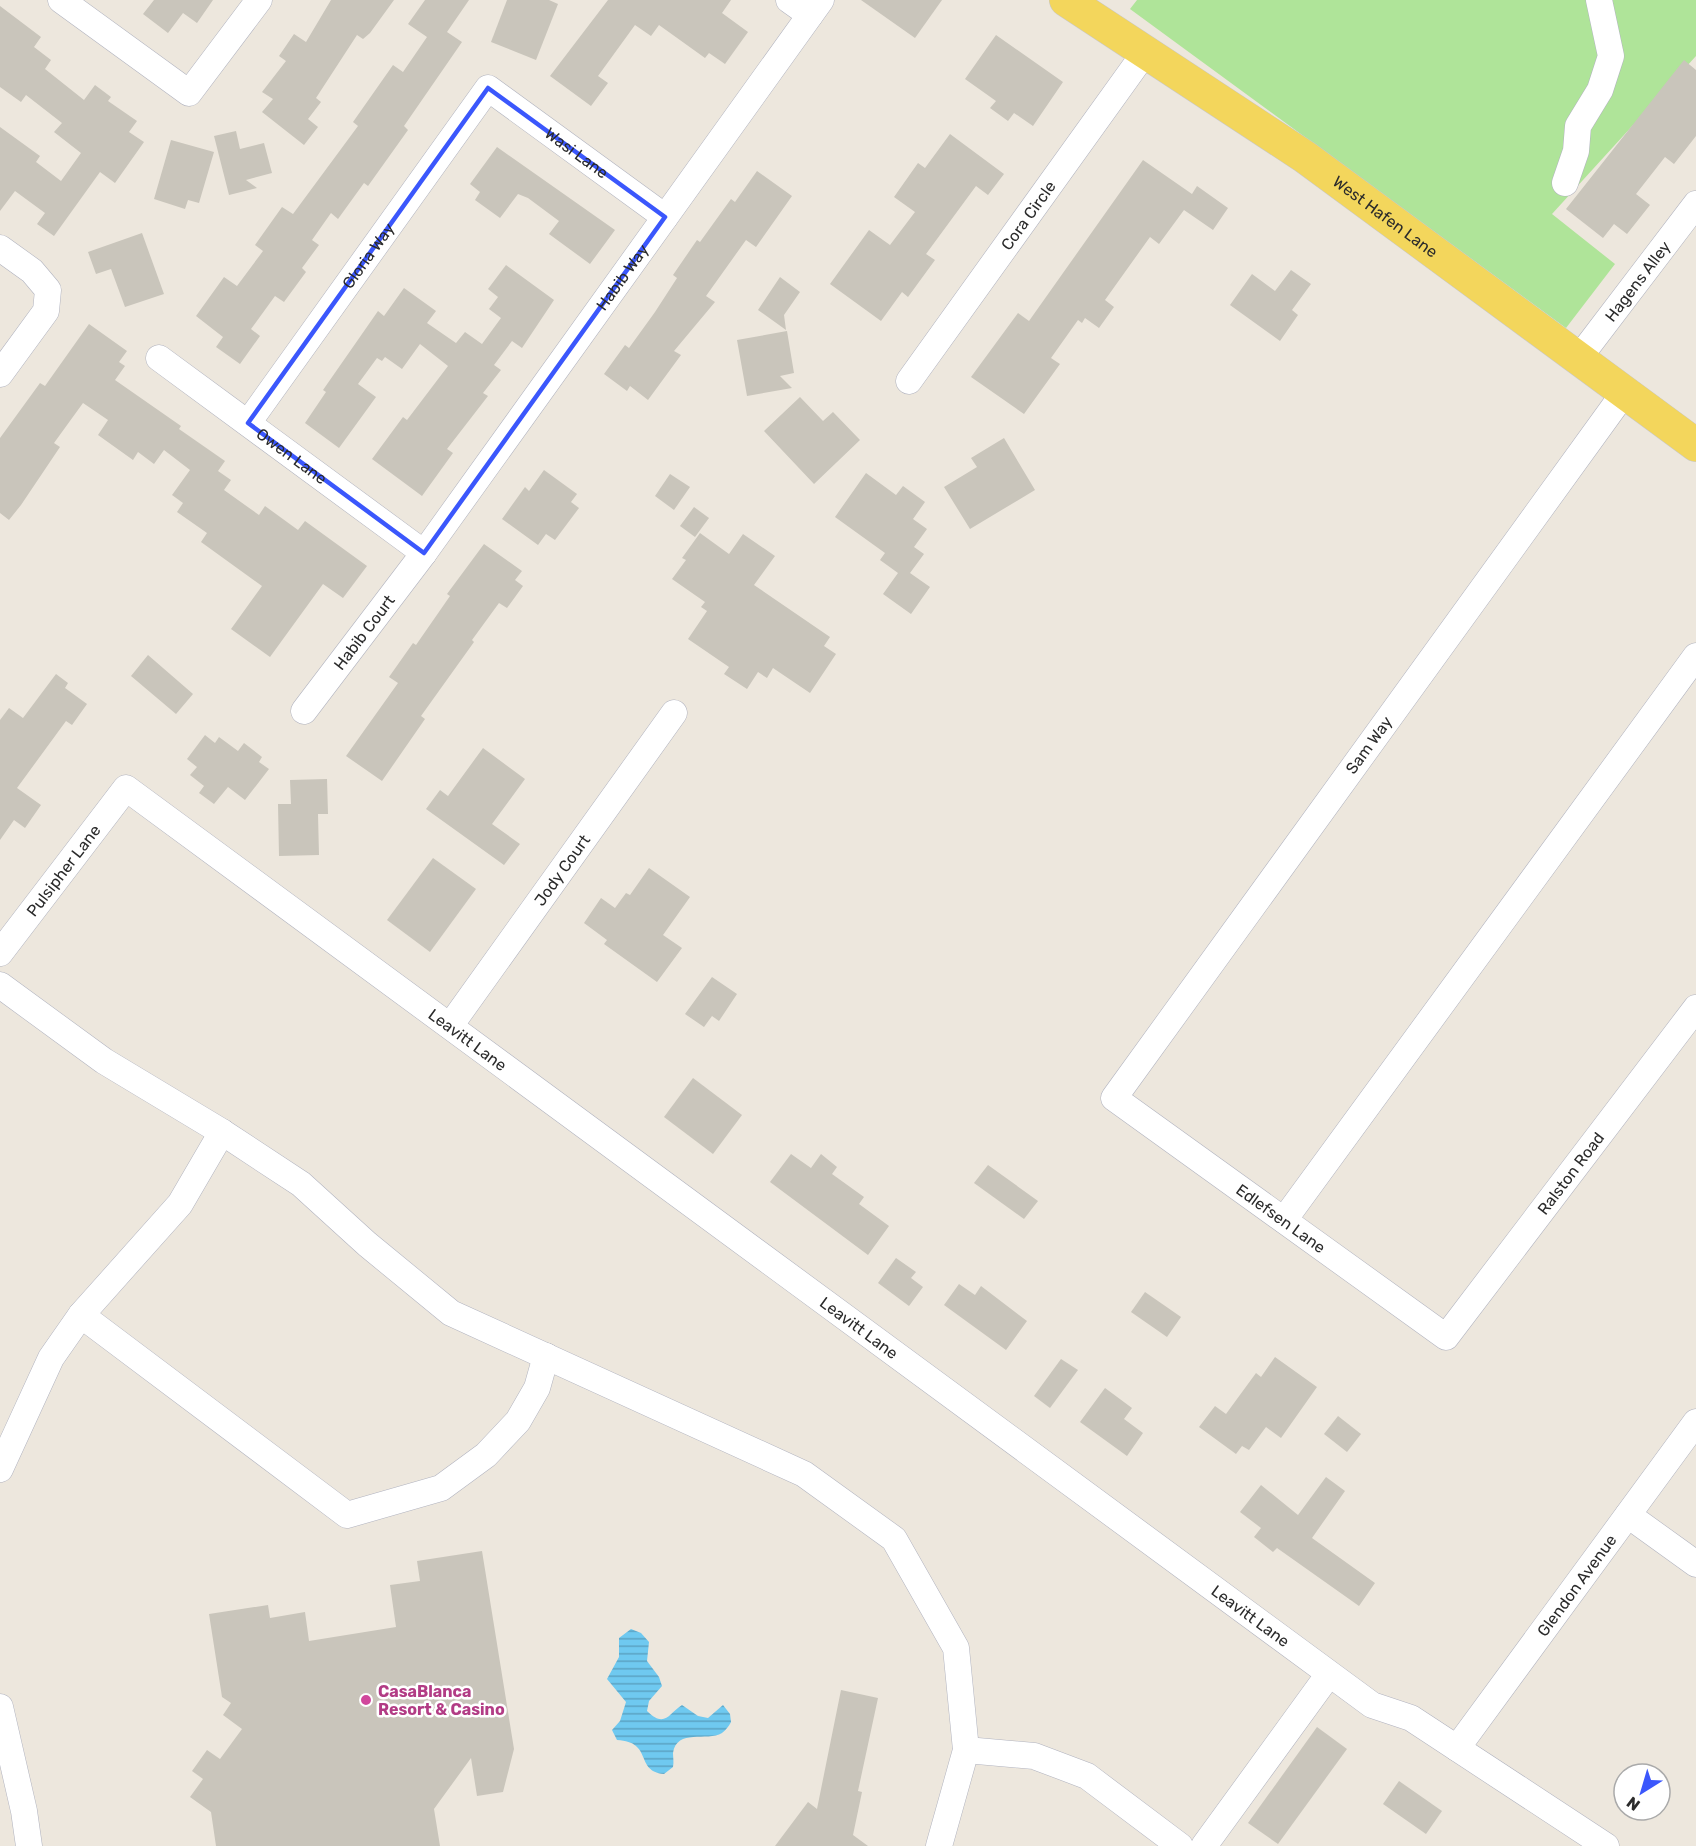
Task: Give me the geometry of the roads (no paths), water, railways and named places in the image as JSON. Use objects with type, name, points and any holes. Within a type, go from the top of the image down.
[{"type":"main road","name":"West Hafen Lane","points":[[1066,0],[1305,157],[1696,445]]},
{"type":"street","points":[[61,0],[189,93],[259,0]]},
{"type":"street","points":[[789,0],[816,8]]},
{"type":"street","points":[[1565,183],[1576,151],[1578,126],[1600,90],[1611,56],[1599,0]]},
{"type":"street","name":"Habib Way","points":[[424,553],[816,8]]},
{"type":"street","name":"Cora Circle","points":[[909,381],[1146,51]]},
{"type":"street","name":"Wasi Lane","points":[[488,88],[665,217]]},
{"type":"street","name":"Gloria Way","points":[[248,423],[488,88]]},
{"type":"street","name":"Hagens Alley","points":[[1578,359],[1696,204]]},
{"type":"street","points":[[0,248],[32,271],[48,290],[46,311],[0,374]]},
{"type":"street","name":"Owen Lane","points":[[159,358],[424,553]]},
{"type":"street","name":"Sam Way","points":[[1114,1098],[1624,393]]},
{"type":"street","name":"Habib Court","points":[[304,711],[424,553]]},
{"type":"street","points":[[1284,1220],[1696,656]]},
{"type":"street","name":"Jody Court","points":[[450,1026],[674,713]]},
{"type":"street","name":"Leavitt Lane","points":[[126,788],[1372,1705],[1411,1718],[1606,1846]]},
{"type":"street","name":"Pulsipher Lane","points":[[0,953],[126,788]]},
{"type":"street","points":[[0,985],[104,1061],[222,1132],[302,1184],[367,1244],[451,1313],[804,1474],[894,1539],[956,1648],[966,1750],[939,1846]]},
{"type":"street","name":"Ralston Road","points":[[1446,1337],[1696,1008]]},
{"type":"street","name":"Edlefsen Lane","points":[[1114,1098],[1446,1337]]},
{"type":"street","points":[[0,1469],[51,1358],[81,1315],[180,1204],[222,1132]]},
{"type":"street","points":[[81,1315],[347,1515],[441,1488],[486,1455],[518,1421],[537,1388],[546,1356]]},
{"type":"street","name":"Glendon Avenue","points":[[1457,1748],[1696,1422]]},
{"type":"street","points":[[1628,1515],[1696,1564]]},
{"type":"street","points":[[1204,1846],[1329,1674]]},
{"type":"street","points":[[0,1707],[5,1748],[29,1846]]},
{"type":"street","points":[[966,1750],[1034,1756],[1087,1776],[1180,1846]]},
{"type":"water","points":[[631,1629],[641,1633],[649,1642],[647,1661],[659,1677],[662,1686],[649,1701],[647,1711],[658,1719],[663,1719],[682,1705],[698,1716],[708,1718],[723,1705],[730,1714],[731,1722],[722,1733],[686,1738],[680,1741],[673,1753],[673,1767],[664,1774],[649,1768],[636,1746],[617,1740],[612,1730],[620,1721],[626,1702],[607,1679],[619,1657],[619,1638]]},
{"type":"place","name":"CasaBlanca Resort & Casino","points":[[366,1700]]}]
